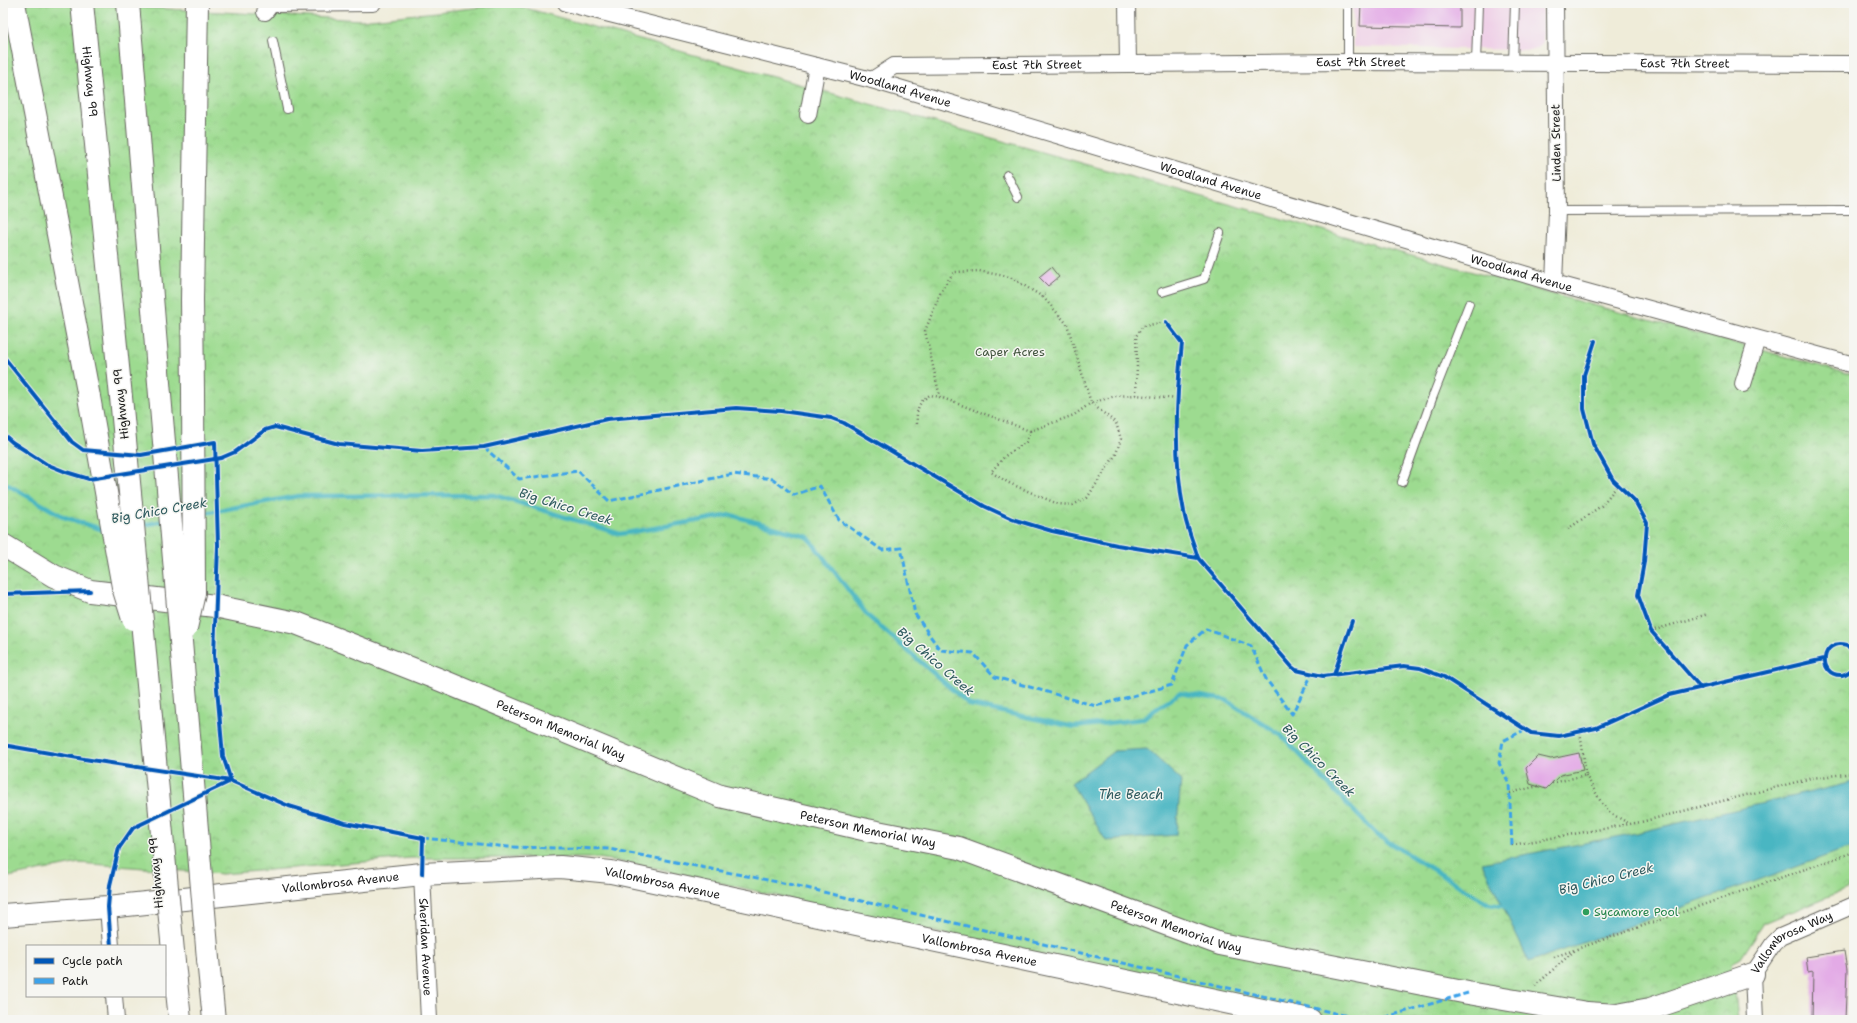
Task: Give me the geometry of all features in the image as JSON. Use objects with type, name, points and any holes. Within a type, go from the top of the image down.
[{"type":"main road","points":[[14,3],[89,397],[123,587],[146,662]]},
{"type":"main road","name":"Highway 99","points":[[82,3],[180,1020]]},
{"type":"main road","points":[[128,3],[214,1020]]},
{"type":"main road","points":[[182,651],[194,593],[192,300],[197,3]]},
{"type":"main road","name":"Peterson Memorial Way","points":[[3,545],[54,576],[90,591],[215,606],[296,623],[438,679],[720,796],[868,830],[959,848],[1220,944],[1364,973],[1587,1013],[1617,1014],[1650,1009],[1753,974]]},
{"type":"main road","name":"Vallombrosa Avenue","points":[[3,915],[108,907],[422,874],[560,867],[611,872],[1310,1020]]},
{"type":"street","points":[[265,12],[271,4],[373,3]]},
{"type":"street","name":"Woodland Avenue","points":[[566,3],[872,80],[1554,283],[1854,365]]},
{"type":"street","points":[[1127,3],[1128,63]]},
{"type":"street","name":"Linden Street","points":[[1554,283],[1556,211],[1554,63],[1555,3]]},
{"type":"street","name":"East 7th Street","points":[[872,80],[894,66],[1348,62],[1854,64]]},
{"type":"street","points":[[808,115],[817,66]]},
{"type":"street","points":[[1744,384],[1757,339]]},
{"type":"street","name":"Sheridan Avenue","points":[[422,874],[429,1020]]},
{"type":"street","name":"Vallombrosa Way","points":[[1755,1020],[1753,974],[1773,944],[1780,937],[1854,905]]},
{"type":"street","points":[[108,907],[111,945]]},
{"type":"street","points":[[114,997],[116,1020]]},
{"type":"lane","points":[[1348,3],[1348,62]]},
{"type":"lane","points":[[1476,63],[1478,3]]},
{"type":"lane","points":[[1513,63],[1514,3]]},
{"type":"lane","points":[[273,41],[287,109]]},
{"type":"lane","points":[[1007,175],[1018,196]]},
{"type":"lane","points":[[1556,211],[1854,210]]},
{"type":"lane","points":[[1162,292],[1204,279],[1220,234]]},
{"type":"lane","points":[[1402,482],[1468,304]]},
{"type":"path","points":[[940,397],[925,332],[942,289],[954,272],[979,271],[1010,277],[1043,297],[1066,324],[1091,404],[1116,423],[1121,438],[1116,454],[1087,498],[1073,505],[1058,504],[1009,483],[991,472],[1005,456],[1026,442],[1030,431]]},
{"type":"path","points":[[1043,297],[1047,292]]},
{"type":"path","points":[[1136,395],[1136,336],[1143,326],[1166,322],[1170,327]]},
{"type":"path","points":[[1177,405],[1178,392]]},
{"type":"path","points":[[917,424],[916,411],[922,399],[930,395],[940,397],[1030,431],[1074,415],[1091,404],[1115,396],[1136,395],[1150,398],[1178,399]]},
{"type":"path","points":[[1613,480],[1624,491]]},
{"type":"path","points":[[1568,529],[1601,506],[1618,485]]},
{"type":"path","points":[[1650,631],[1708,614]]},
{"type":"path","points":[[1648,624],[1650,631],[1656,636]]},
{"type":"path","points":[[1573,733],[1587,730]]},
{"type":"path","points":[[1580,732],[1586,775],[1601,802],[1610,813],[1630,824]]},
{"type":"path","points":[[1512,845],[1630,824],[1812,778],[1854,773]]},
{"type":"path","points":[[1552,783],[1586,775]]},
{"type":"path","points":[[1510,793],[1538,786]]},
{"type":"path","points":[[1554,957],[1854,852]]},
{"type":"path","points":[[1517,1001],[1577,949]]},
{"type":"shaded area","points":[[1353,3],[1542,3],[1542,44],[1533,50],[1353,47]]},
{"type":"green space","name":"Caper Acres","points":[[3,3],[64,3],[361,20],[511,4],[1548,293],[1854,375],[1854,886],[1764,923],[1741,958],[1732,963],[1738,1020],[1345,1020],[916,928],[656,868],[598,858],[411,858],[222,874],[79,863],[3,878]]},
{"type":"water","name":"The Beach","points":[[1147,749],[1181,780],[1176,835],[1106,841],[1071,783],[1114,751]]},
{"type":"water","name":"Sycamore Pool","points":[[1854,782],[1854,846],[1529,962],[1482,863],[1636,833]]},
{"type":"building","points":[[1361,3],[1460,3],[1460,28],[1360,26]]},
{"type":"building","points":[[1051,267],[1059,277],[1048,286],[1039,277]]},
{"type":"building","points":[[1579,753],[1583,770],[1560,775],[1546,789],[1530,784],[1526,768],[1538,756],[1551,759]]},
{"type":"building","points":[[1844,951],[1847,970],[1845,1020],[1812,1020],[1813,971],[1808,972],[1806,957]]},
{"type":"waterway","name":"Big Chico Creek","points":[[3,482],[64,517],[107,531]]},
{"type":"waterway","name":"Big Chico Creek","points":[[199,514],[298,496],[494,495],[620,534],[731,515],[808,537],[868,616],[970,705],[1074,727],[1142,719],[1179,693],[1226,700],[1281,735],[1377,835],[1489,904],[1508,907]]},
{"type":"waterway","name":"Big Chico Creek","points":[[138,526],[164,521]]},
{"type":"marked path","points":[[484,447],[519,479],[578,471],[609,501],[733,474],[773,479],[794,495],[820,486],[839,520],[882,550],[901,548],[915,614],[940,650],[973,653],[995,677],[1096,706],[1172,685],[1187,645],[1206,629],[1251,646],[1266,679],[1292,714],[1312,674]]},
{"type":"marked path","points":[[1512,845],[1509,783],[1499,763],[1503,741],[1526,729]]},
{"type":"marked path","points":[[423,838],[508,847],[609,849],[798,886],[1364,1020]]},
{"type":"marked path","points":[[1376,1020],[1468,993]]},
{"type":"cycle path","points":[[1166,322],[1182,343],[1178,386],[1177,452],[1181,495],[1185,517],[1198,558]]},
{"type":"cycle path","points":[[1595,341],[1584,375],[1584,409],[1593,444],[1613,480],[1635,501],[1647,523],[1644,562],[1638,595],[1651,631],[1701,688]]},
{"type":"cycle path","points":[[3,356],[72,442],[83,450],[141,455],[215,442],[218,545],[214,655],[223,756],[231,781]]},
{"type":"cycle path","points":[[3,434],[12,442],[46,464],[89,479],[221,458],[235,452],[265,430],[275,427],[339,444],[422,451],[484,447],[607,419],[736,408],[781,411],[831,418],[844,423],[984,506],[1012,519],[1052,531],[1117,545],[1198,558],[1296,670],[1323,676],[1404,666],[1420,668],[1444,677],[1531,733],[1559,736],[1596,728],[1669,695],[1824,659]]},
{"type":"cycle path","points":[[3,594],[90,591]]},
{"type":"cycle path","points":[[1334,675],[1352,621]]},
{"type":"cycle path","points":[[1854,653],[1847,645],[1838,644],[1831,647],[1825,658],[1825,664],[1828,670],[1834,674],[1846,674],[1854,666]]},
{"type":"cycle path","points":[[3,745],[231,781],[289,806],[345,823],[423,838],[422,874]]},
{"type":"cycle path","points":[[111,945],[108,907],[110,885],[119,848],[133,828],[231,781]]},
{"type":"place","name":"Sycamore Pool","points":[[1586,912]]}]
